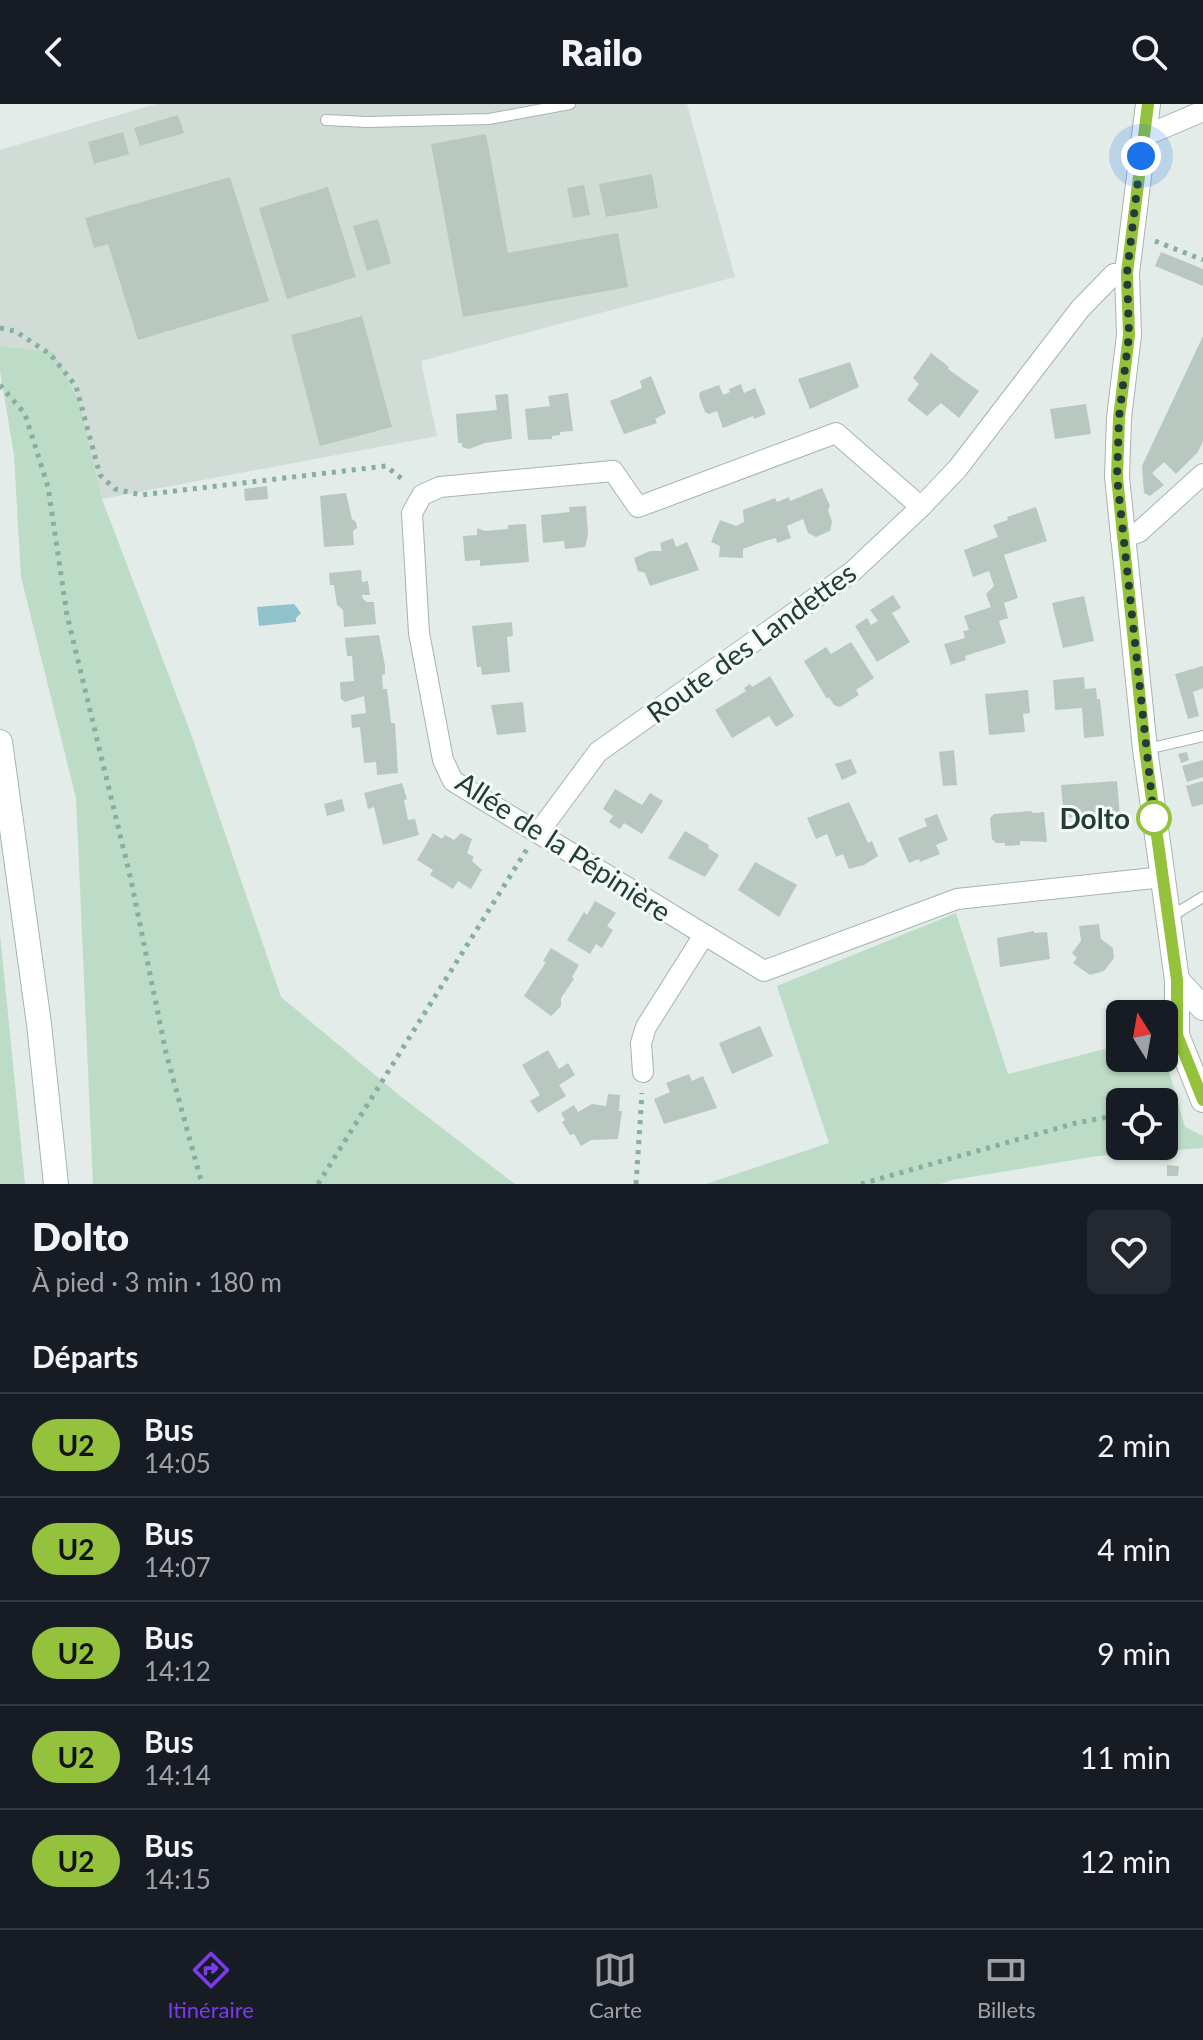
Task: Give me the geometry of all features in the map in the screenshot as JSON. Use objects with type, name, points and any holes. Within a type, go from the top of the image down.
[{"type":"street","points":[[1148,104],[1127,273],[1129,335],[1119,418],[1117,477],[1145,749],[1177,980],[1177,1035],[1203,1100]]},
{"type":"street","points":[[1144,131],[1154,132],[1203,111]]},
{"type":"street","name":"Route des Landettes","points":[[538,833],[598,752],[852,572],[921,507],[958,468],[1080,309],[1114,274],[1127,273]]},
{"type":"street","points":[[422,495],[440,487],[613,471],[638,507],[836,433],[921,507]]},
{"type":"street","points":[[1121,539],[1139,532],[1203,474]]},
{"type":"street","name":"Allée de la Pépinière","points":[[422,495],[412,513],[419,633],[443,760],[453,781],[764,971],[957,899],[1163,877]]},
{"type":"street","points":[[0,742],[38,1009],[56,1184]]},
{"type":"street","name":"Allée de la Pépinière","points":[[643,1072],[641,1043],[646,1027],[704,935]]},
{"type":"street","points":[[1177,980],[1203,1008]]},
{"type":"lane","points":[[326,120],[489,119],[570,104]]},
{"type":"lane","points":[[1145,749],[1203,736]]},
{"type":"lane","points":[[1168,918],[1203,897]]},
{"type":"path","points":[[1132,232],[1203,260]]},
{"type":"path","points":[[0,328],[15,331],[50,354],[76,386],[100,475],[115,489],[141,495],[386,466],[422,495]]},
{"type":"path","points":[[0,385],[25,414],[48,487],[67,615],[131,880],[166,1053],[202,1184]]},
{"type":"path","points":[[318,1184],[538,833]]},
{"type":"path","points":[[636,1184],[643,1072]]},
{"type":"path","points":[[861,1184],[1076,1123],[1106,1118]]},
{"type":"shaded area","points":[[156,104],[687,104],[735,277],[421,361],[437,436],[102,499],[79,401],[54,352],[0,346],[0,150]]},
{"type":"green space","points":[[0,346],[54,352],[79,401],[102,499],[190,731],[281,997],[399,1095],[515,1184],[93,1184],[76,798],[21,577],[14,455],[0,371]]},
{"type":"green space","points":[[956,913],[1008,1074],[1106,1049],[1106,1072],[1169,1072],[1174,1088],[1106,1088],[1106,1155],[941,1184],[706,1184],[829,1143],[777,986]]},
{"type":"green space","points":[[0,934],[25,1184],[0,1184]]},
{"type":"green space","points":[[1178,1103],[1185,1127],[1203,1136],[1203,1148],[1178,1150]]},
{"type":"water","points":[[294,604],[301,613],[296,622],[259,626],[257,607]]},
{"type":"building","points":[[178,115],[184,133],[140,146],[134,128]]},
{"type":"building","points":[[123,132],[129,154],[94,164],[88,142]]},
{"type":"building","points":[[486,134],[508,253],[618,233],[628,287],[463,317],[431,144]]},
{"type":"building","points":[[652,174],[658,208],[606,217],[599,184]]},
{"type":"building","points":[[230,177],[269,301],[138,340],[108,244],[94,248],[85,218]]},
{"type":"building","points":[[584,185],[590,215],[573,218],[567,188]]},
{"type":"building","points":[[328,187],[356,277],[287,299],[259,208]]},
{"type":"building","points":[[378,219],[391,263],[367,271],[353,226]]},
{"type":"building","points":[[1161,252],[1203,269],[1203,286],[1155,266]]},
{"type":"building","points":[[362,316],[392,427],[320,446],[291,335]]},
{"type":"building","points":[[1203,336],[1203,441],[1198,452],[1176,474],[1164,462],[1152,473],[1164,485],[1150,496],[1144,493],[1142,466]]},
{"type":"building","points":[[931,353],[979,391],[959,418],[941,403],[927,416],[907,400],[919,384],[913,378]]},
{"type":"building","points":[[850,362],[859,387],[810,409],[798,379]]},
{"type":"building","points":[[651,376],[666,413],[655,419],[657,423],[624,434],[610,401],[642,388],[640,381]]},
{"type":"building","points":[[741,384],[744,393],[755,388],[766,414],[723,428],[717,411],[705,412],[700,392],[719,385],[723,395]]},
{"type":"building","points":[[568,393],[573,431],[560,432],[552,439],[528,440],[525,409],[550,406],[548,396]]},
{"type":"building","points":[[508,394],[512,439],[469,449],[462,447],[462,443],[458,443],[456,414],[497,410],[495,395]]},
{"type":"building","points":[[1086,404],[1091,434],[1055,439],[1050,409]]},
{"type":"building","points":[[267,486],[268,499],[245,501],[244,489]]},
{"type":"building","points":[[822,488],[830,506],[830,531],[816,537],[808,533],[803,519],[787,526],[791,538],[777,543],[776,538],[743,549],[743,558],[719,557],[720,546],[711,542],[720,520],[736,526],[744,522],[743,510],[775,498],[777,502],[789,497],[790,501]]},
{"type":"building","points":[[346,493],[357,528],[353,531],[354,545],[324,547],[320,496]]},
{"type":"building","points":[[586,506],[588,535],[585,547],[565,549],[564,541],[543,543],[541,515],[570,512],[569,507]]},
{"type":"building","points":[[1036,507],[1047,541],[1004,555],[1018,598],[1004,603],[1008,618],[999,621],[1006,643],[965,656],[966,660],[951,665],[944,644],[965,638],[963,631],[969,630],[964,616],[991,607],[986,594],[994,586],[989,571],[973,577],[964,550],[998,537],[993,525]]},
{"type":"building","points":[[526,524],[529,562],[480,566],[480,560],[465,561],[463,536],[477,535],[477,528],[485,531]]},
{"type":"building","points":[[673,538],[676,547],[687,542],[699,570],[650,586],[645,573],[638,571],[634,558],[650,551],[662,551],[660,543]]},
{"type":"building","points":[[361,570],[362,582],[368,581],[370,595],[362,595],[363,599],[374,602],[376,624],[344,627],[343,610],[337,605],[329,573]]},
{"type":"building","points":[[893,595],[901,608],[892,613],[910,642],[877,662],[855,626],[867,618],[871,625],[878,621],[870,610]]},
{"type":"building","points":[[1084,596],[1094,641],[1063,648],[1052,603]]},
{"type":"building","points":[[512,622],[513,636],[507,637],[510,672],[482,675],[481,667],[477,667],[472,626]]},
{"type":"building","points":[[379,635],[385,666],[383,689],[387,689],[391,723],[395,723],[398,773],[377,775],[376,762],[364,763],[360,727],[352,728],[351,715],[366,713],[364,696],[345,702],[341,699],[340,682],[354,681],[352,656],[347,656],[345,638]]},
{"type":"building","points":[[851,642],[874,678],[856,690],[859,695],[840,707],[834,705],[829,697],[827,699],[804,661],[826,647],[831,654]]},
{"type":"building","points":[[1203,666],[1203,688],[1193,692],[1199,716],[1188,719],[1175,674]]},
{"type":"building","points":[[770,676],[794,716],[776,727],[769,716],[732,738],[715,710],[746,691],[744,688],[750,684],[752,687]]},
{"type":"building","points":[[1084,677],[1085,689],[1096,688],[1097,699],[1100,699],[1104,736],[1084,738],[1082,708],[1055,710],[1053,680]]},
{"type":"building","points":[[1028,690],[1030,713],[1023,714],[1025,732],[989,735],[985,694]]},
{"type":"building","points":[[523,702],[526,732],[497,735],[491,705]]},
{"type":"building","points":[[954,750],[957,785],[943,786],[939,752]]},
{"type":"building","points":[[1187,752],[1189,760],[1181,763],[1178,754]]},
{"type":"building","points":[[851,759],[857,773],[842,780],[835,764]]},
{"type":"building","points":[[1203,760],[1203,777],[1187,782],[1182,766]]},
{"type":"building","points":[[1117,781],[1120,816],[1082,820],[1082,816],[1064,818],[1061,785]]},
{"type":"building","points":[[1203,781],[1203,804],[1192,807],[1186,786]]},
{"type":"building","points":[[402,783],[408,820],[415,819],[419,835],[383,845],[374,807],[368,809],[364,793]]},
{"type":"building","points":[[615,789],[642,805],[650,793],[663,801],[642,834],[624,823],[620,829],[609,822],[613,816],[603,809]]},
{"type":"building","points":[[342,799],[345,811],[327,816],[324,804]]},
{"type":"building","points":[[849,802],[868,843],[872,841],[878,856],[864,865],[849,869],[843,854],[836,857],[827,834],[816,839],[807,818]]},
{"type":"building","points":[[1044,812],[1047,842],[1020,841],[1020,845],[1005,846],[1005,843],[996,843],[992,839],[990,818],[994,814]]},
{"type":"building","points":[[937,814],[948,840],[936,845],[940,854],[909,863],[898,838],[927,826],[924,819]]},
{"type":"building","points":[[685,831],[709,845],[708,848],[719,855],[705,877],[668,858]]},
{"type":"building","points":[[433,833],[442,839],[445,835],[454,840],[461,833],[472,839],[467,853],[474,857],[472,861],[482,870],[471,889],[458,881],[453,889],[430,875],[433,870],[417,860]]},
{"type":"building","points":[[755,862],[797,885],[779,917],[738,890]]},
{"type":"building","points":[[595,901],[616,913],[607,926],[613,930],[602,948],[596,944],[590,954],[567,940],[584,912],[587,915]]},
{"type":"building","points":[[1099,924],[1101,939],[1113,948],[1114,958],[1104,971],[1090,975],[1073,963],[1077,958],[1072,953],[1081,941],[1079,926]]},
{"type":"building","points":[[1034,931],[1047,932],[1050,959],[1000,967],[997,938]]},
{"type":"building","points":[[551,948],[579,965],[561,998],[561,1006],[551,1016],[524,996],[546,962],[543,961]]},
{"type":"building","points":[[760,1026],[773,1056],[732,1074],[719,1043]]},
{"type":"building","points":[[548,1050],[559,1069],[568,1063],[575,1075],[559,1085],[566,1096],[538,1113],[530,1101],[540,1095],[522,1065]]},
{"type":"building","points":[[689,1074],[692,1081],[703,1076],[717,1108],[664,1124],[654,1099],[670,1092],[666,1083]]},
{"type":"building","points":[[608,1094],[620,1095],[619,1111],[622,1111],[618,1139],[591,1140],[581,1146],[562,1122],[565,1120],[561,1113],[574,1105],[578,1112],[592,1104],[606,1106]]},
{"type":"building","points":[[1167,1165],[1179,1166],[1178,1176],[1167,1176]]},
{"type":"bus line","name":"U2","points":[[1148,104],[1127,273],[1129,335],[1119,418],[1117,477],[1145,749],[1177,980],[1177,1035],[1203,1100]]},
{"type":"place","name":"Dolto","points":[[1154,818]]},
{"type":"route","points":[[1141,156],[1127,273],[1129,335],[1119,418],[1117,477],[1121,539],[1154,818]]}]
